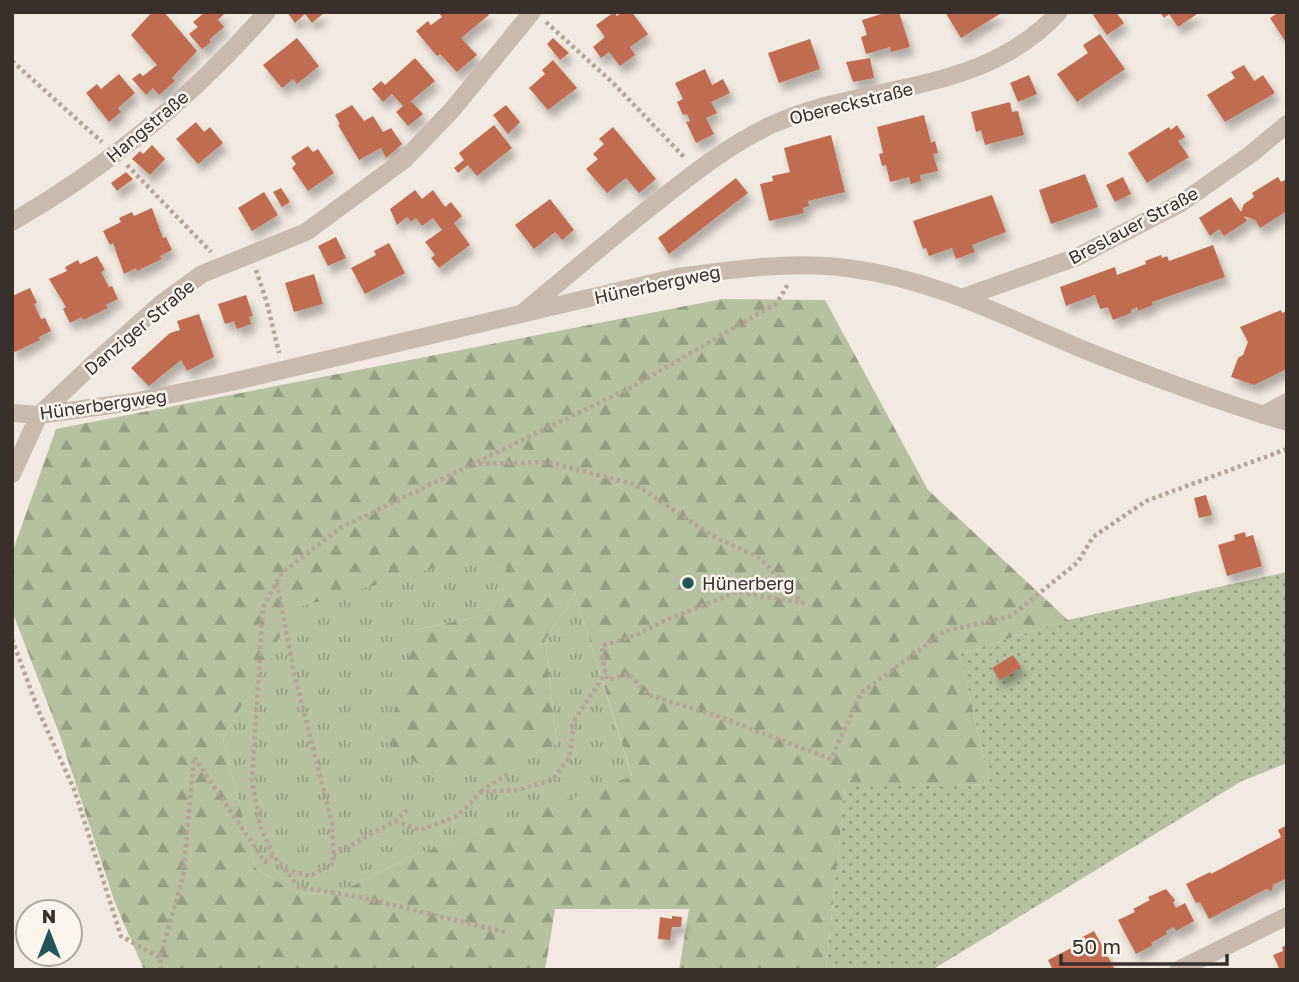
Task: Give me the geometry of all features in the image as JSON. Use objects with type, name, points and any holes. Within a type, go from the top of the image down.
[{"type":"street","name":"Hangstraße","points":[[12,222],[66,189],[168,111],[246,36],[267,12]]},
{"type":"street","name":"Obereckstraße","points":[[520,316],[697,170],[733,145],[806,111],[943,80],[994,61],[1043,30],[1059,12]]},
{"type":"street","name":"Danziger Straße","points":[[39,415],[162,303],[202,274],[306,232],[404,160],[538,16]]},
{"type":"street","name":"Breslauer Straße","points":[[964,297],[1077,257],[1181,203],[1251,154],[1287,124]]},
{"type":"street","name":"Hünerbergweg","points":[[12,413],[39,415],[133,402],[284,371],[678,277],[739,268],[800,266],[846,268],[892,276],[964,297],[1082,349],[1200,394],[1287,422]]},
{"type":"street","points":[[1263,415],[1287,402]]},
{"type":"street","points":[[12,474],[39,415]]},
{"type":"street","points":[[1178,970],[1287,916]]},
{"type":"path","points":[[538,16],[612,82],[697,170]]},
{"type":"path","points":[[250,255],[267,303],[284,371]]},
{"type":"path","points":[[505,932],[359,897],[299,887],[273,855],[260,826],[252,780],[263,607],[282,573],[340,528],[632,387],[777,303],[800,266]]},
{"type":"path","points":[[473,464],[548,462],[636,485],[711,535],[760,558],[803,603],[737,592],[666,620],[636,635],[602,646],[608,680],[629,674],[649,695],[717,716],[831,759],[861,693],[945,631],[1011,616],[1078,562],[1093,537],[1146,501],[1287,450]]},
{"type":"path","points":[[277,583],[294,673],[332,823],[334,863],[310,876],[285,870]]},
{"type":"path","points":[[12,639],[39,712],[74,789],[121,936],[160,958]]},
{"type":"path","points":[[481,792],[518,790],[552,780],[569,758],[575,719],[606,673]]},
{"type":"path","points":[[161,970],[160,958],[183,877],[194,757],[265,862],[273,855]]},
{"type":"path","points":[[395,821],[420,830],[457,816],[481,792],[509,773]]},
{"type":"path","points":[[333,855],[395,821],[410,807]]},
{"type":"green space","points":[[722,299],[825,300],[928,490],[1068,620],[960,654],[990,784],[845,788],[826,970],[679,970],[689,909],[555,909],[545,970],[144,970],[115,903],[59,733],[12,611],[12,553],[56,429]],"holes":[[[458,561],[507,568],[485,615],[415,630],[386,742],[443,781],[557,744],[545,640],[575,593],[632,776],[405,859],[336,894],[297,893],[256,869],[223,739],[296,608]]]},
{"type":"green space","points":[[458,560],[508,568],[485,615],[415,630],[557,744],[545,640],[575,593],[632,777],[405,859],[336,894],[297,893],[256,869],[223,739],[296,607]]},
{"type":"green space","points":[[1287,572],[1287,763],[1242,781],[932,970],[826,970],[845,787],[990,784],[960,654],[1068,620]]},
{"type":"building","points":[[152,12],[164,12],[197,51],[172,78],[175,81],[159,95],[153,88],[146,95],[132,79],[140,73],[143,76],[157,65],[131,35]]},
{"type":"building","points":[[205,12],[226,12],[218,20],[224,27],[202,49],[189,34],[198,27],[193,22]]},
{"type":"building","points":[[287,12],[325,12],[312,23],[305,14],[295,23]]},
{"type":"building","points":[[438,12],[487,12],[489,15],[461,38],[477,55],[457,72],[440,54],[437,56],[416,31],[428,21],[431,25],[442,17]]},
{"type":"building","points":[[614,12],[617,16],[622,12],[632,12],[648,34],[630,47],[635,55],[620,66],[609,52],[601,58],[593,47],[605,37],[596,25]]},
{"type":"building","points":[[880,12],[899,12],[910,47],[891,52],[890,47],[866,54],[861,37],[867,35],[862,20],[881,14]]},
{"type":"building","points":[[945,12],[1003,12],[961,38]]},
{"type":"building","points":[[1097,12],[1116,12],[1124,23],[1107,35],[1093,15]]},
{"type":"building","points":[[1160,12],[1200,12],[1178,27],[1169,14],[1164,18]]},
{"type":"building","points":[[1279,12],[1287,12],[1287,44],[1270,18]]},
{"type":"building","points":[[1100,34],[1125,69],[1077,102],[1057,74],[1088,53],[1083,45]]},
{"type":"building","points":[[297,38],[319,66],[297,84],[293,79],[282,88],[263,65]]},
{"type":"building","points":[[553,38],[569,53],[560,60],[547,44]]},
{"type":"building","points":[[810,39],[820,69],[779,83],[768,53]]},
{"type":"building","points":[[415,58],[435,81],[411,101],[423,114],[408,126],[396,112],[403,106],[392,94],[383,102],[372,89],[381,81],[385,85]]},
{"type":"building","points":[[870,58],[874,78],[853,82],[846,62]]},
{"type":"building","points":[[553,60],[577,88],[548,110],[529,88],[545,74],[542,70]]},
{"type":"building","points":[[1244,65],[1254,81],[1263,75],[1275,93],[1225,122],[1207,95],[1235,78],[1231,72]]},
{"type":"building","points":[[705,69],[712,85],[723,79],[730,93],[711,102],[717,113],[706,118],[714,134],[696,143],[686,122],[690,121],[687,114],[683,115],[677,102],[683,99],[675,83]]},
{"type":"building","points":[[119,74],[135,93],[118,108],[121,112],[109,122],[86,93],[97,84],[101,89]]},
{"type":"building","points":[[1029,75],[1037,94],[1018,102],[1010,83]]},
{"type":"building","points":[[1010,102],[1012,112],[1018,111],[1024,135],[985,145],[981,130],[976,132],[971,112]]},
{"type":"building","points":[[352,105],[364,121],[373,116],[383,132],[391,128],[402,144],[386,158],[381,148],[359,160],[335,115]]},
{"type":"building","points":[[506,105],[520,122],[508,134],[493,115]]},
{"type":"building","points":[[924,115],[931,143],[935,141],[938,153],[933,154],[938,171],[920,175],[921,181],[911,184],[909,177],[890,182],[886,165],[882,166],[879,154],[883,153],[877,127]]},
{"type":"building","points":[[196,122],[204,132],[210,127],[223,143],[198,164],[176,139]]},
{"type":"building","points":[[494,125],[512,148],[477,176],[468,165],[458,173],[454,168],[464,160],[459,153]]},
{"type":"building","points":[[1177,125],[1185,137],[1178,141],[1189,157],[1147,183],[1128,153],[1169,127],[1171,130]]},
{"type":"building","points":[[613,127],[656,179],[639,193],[626,178],[607,193],[586,169],[598,159],[593,154],[604,144],[599,139]]},
{"type":"building","points":[[831,135],[845,192],[808,201],[809,206],[803,208],[804,213],[769,221],[760,184],[773,181],[772,176],[790,172],[784,148]]},
{"type":"building","points":[[152,145],[165,159],[150,175],[132,159],[140,151],[143,154]]},
{"type":"building","points":[[308,146],[313,152],[318,149],[334,173],[308,191],[292,168],[296,164],[291,157]]},
{"type":"building","points":[[126,172],[133,179],[117,191],[111,183]]},
{"type":"building","points":[[1085,174],[1098,207],[1051,224],[1039,190]]},
{"type":"building","points":[[1123,177],[1131,194],[1115,202],[1106,185]]},
{"type":"building","points":[[1278,177],[1281,182],[1287,179],[1287,211],[1260,228],[1255,220],[1244,216],[1247,221],[1224,236],[1219,229],[1210,236],[1199,218],[1231,197],[1241,212],[1244,204],[1254,197],[1252,193]]},
{"type":"building","points":[[736,178],[748,193],[669,254],[658,238]]},
{"type":"building","points":[[281,188],[290,202],[282,207],[273,192]]},
{"type":"building","points":[[415,190],[422,199],[433,190],[445,207],[451,202],[462,216],[454,223],[470,245],[439,268],[431,258],[435,255],[425,242],[442,230],[433,218],[422,226],[416,218],[411,222],[407,217],[397,225],[390,209]]},
{"type":"building","points":[[264,192],[278,215],[252,231],[238,208]]},
{"type":"building","points":[[992,195],[1006,232],[972,245],[975,252],[956,259],[952,248],[929,256],[926,248],[923,249],[913,221]]},
{"type":"building","points":[[550,199],[574,230],[562,240],[555,232],[534,249],[515,225]]},
{"type":"building","points":[[152,208],[163,238],[166,237],[172,250],[160,256],[162,259],[124,274],[113,243],[110,245],[103,231],[121,222],[119,218],[132,212],[134,216]]},
{"type":"building","points":[[336,237],[346,258],[328,266],[318,246]]},
{"type":"building","points":[[389,243],[405,273],[365,294],[351,268],[376,255],[374,251]]},
{"type":"building","points":[[1213,245],[1225,277],[1152,302],[1153,305],[1138,311],[1137,307],[1131,310],[1131,313],[1113,320],[1108,307],[1100,309],[1095,295],[1066,306],[1060,287],[1115,267],[1117,275],[1161,255],[1162,258],[1167,256],[1169,261]]},
{"type":"building","points":[[97,256],[105,270],[101,272],[118,299],[106,305],[108,308],[70,323],[63,309],[66,307],[49,279],[67,271],[65,267],[78,260],[80,264]]},
{"type":"building","points":[[314,274],[323,304],[294,312],[285,283]]},
{"type":"building","points":[[30,288],[41,319],[45,318],[51,331],[39,337],[40,340],[15,352],[12,349],[12,296]]},
{"type":"building","points":[[246,295],[253,316],[249,317],[251,324],[237,329],[234,321],[225,324],[218,304]]},
{"type":"building","points":[[1281,310],[1282,313],[1287,311],[1287,369],[1254,385],[1231,377],[1248,342],[1240,327]]},
{"type":"building","points":[[199,314],[214,357],[187,371],[181,360],[149,386],[131,368],[170,333],[180,330],[177,321]]},
{"type":"building","points":[[1206,495],[1212,515],[1199,518],[1194,498]]},
{"type":"building","points":[[1245,532],[1246,537],[1253,535],[1262,566],[1227,576],[1218,545],[1235,540],[1234,535]]},
{"type":"building","points":[[1013,655],[1021,667],[1000,680],[992,668]]},
{"type":"building","points":[[1287,825],[1287,878],[1273,885],[1272,891],[1266,889],[1209,919],[1186,884],[1210,872],[1211,874],[1281,837],[1278,830]]},
{"type":"building","points":[[1166,889],[1175,900],[1173,903],[1176,908],[1185,903],[1194,921],[1176,931],[1174,927],[1166,931],[1167,934],[1151,943],[1153,945],[1136,954],[1118,920],[1135,912],[1133,909],[1150,900],[1148,897]]},
{"type":"building","points":[[672,916],[682,917],[681,927],[672,927],[670,940],[658,939],[660,917],[672,919]]},
{"type":"building","points":[[1094,931],[1115,970],[1053,970],[1048,960],[1073,947],[1071,943]]},
{"type":"building","points":[[1287,945],[1287,970],[1280,970],[1273,955],[1283,951],[1282,947]]},
{"type":"place","name":"Hünerberg","points":[[688,583]]}]
